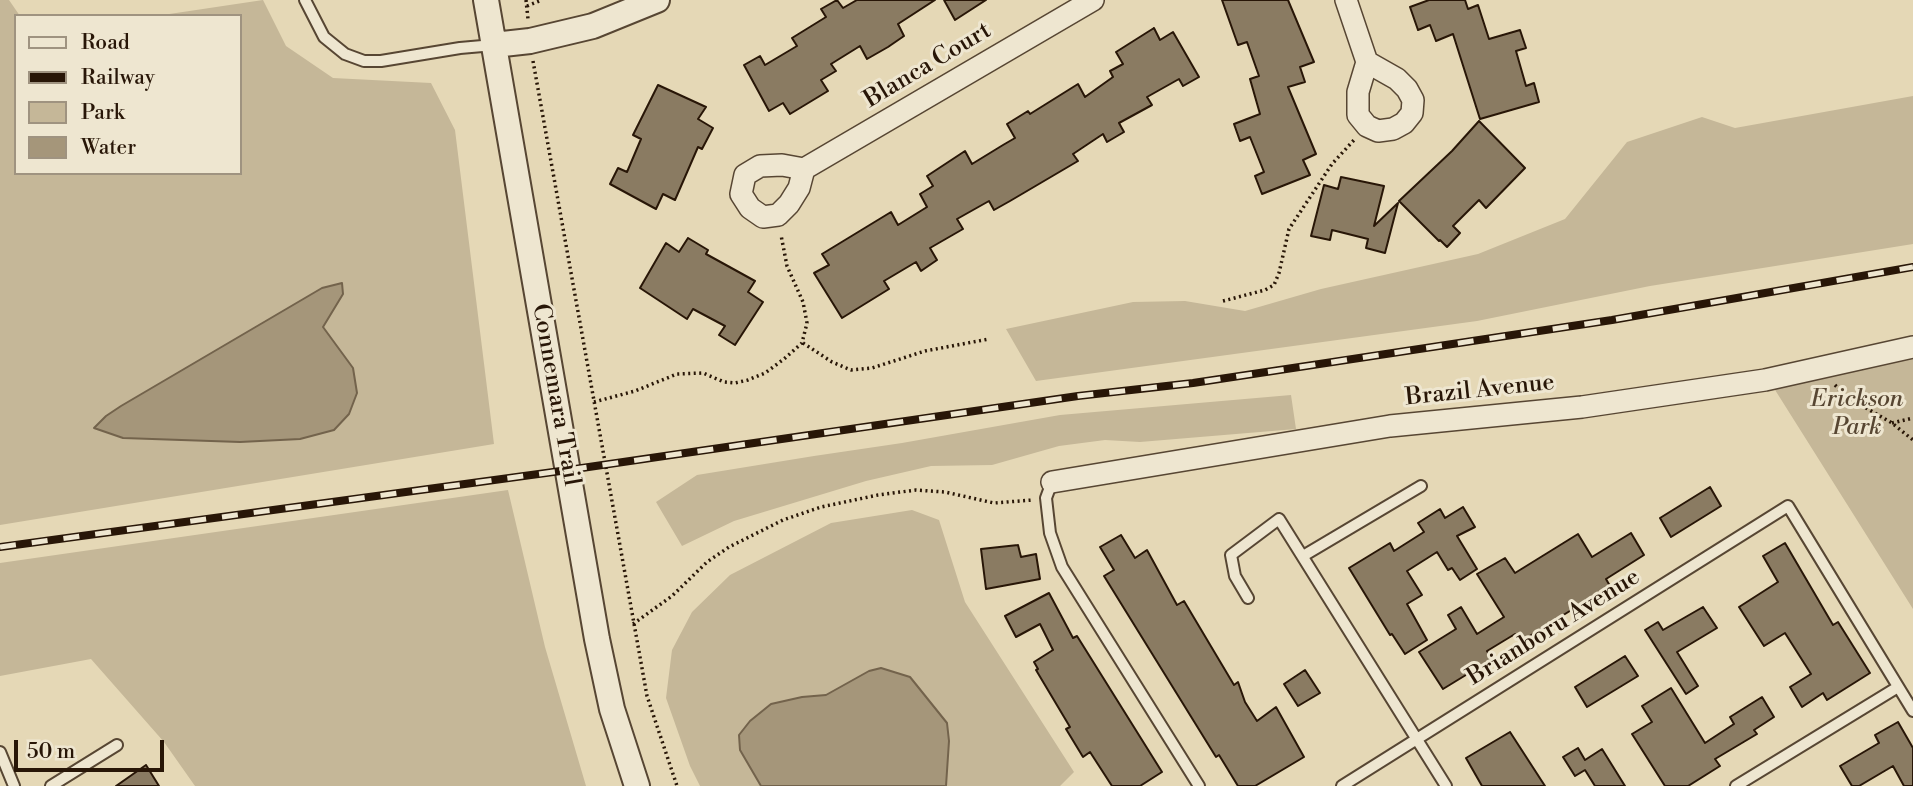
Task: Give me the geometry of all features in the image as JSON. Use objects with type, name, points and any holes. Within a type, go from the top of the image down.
[{"type":"street","name":"Connemara Trail","points":[[486,0],[597,639],[612,709],[637,786]]},
{"type":"street","points":[[494,45],[593,26],[657,0]]},
{"type":"street","points":[[1346,0],[1367,62],[1356,104],[1358,115],[1367,125],[1378,131],[1393,129],[1405,123],[1412,113],[1413,100],[1407,89],[1397,79],[1367,62]]},
{"type":"street","name":"Blanca Court","points":[[804,169],[1082,2]]},
{"type":"street","points":[[782,165],[804,169],[799,188],[778,215],[763,217],[750,208],[741,194],[745,176],[760,166],[782,165]]},
{"type":"street","name":"Brazil Avenue","points":[[1049,490],[1390,426],[1582,407],[1765,380],[1913,347]]},
{"type":"lane","points":[[305,0],[324,37],[345,54],[364,61],[494,45]]},
{"type":"lane","points":[[1303,556],[1421,486]]},
{"type":"lane","points":[[1049,490],[1050,533],[1062,566],[1199,786]]},
{"type":"lane","name":"Brianboru Avenue","points":[[1342,786],[1788,506],[1898,687]]},
{"type":"lane","points":[[1248,598],[1235,576],[1231,555],[1279,519],[1446,786]]},
{"type":"lane","points":[[1736,786],[1898,687],[1913,711]]},
{"type":"lane","points":[[51,786],[117,746]]},
{"type":"lane","points":[[0,752],[13,786]]},
{"type":"path","points":[[542,0],[526,3],[530,40],[647,696],[677,786]]},
{"type":"path","points":[[1223,301],[1274,285],[1289,229],[1332,164],[1367,125]]},
{"type":"path","points":[[594,402],[635,391],[677,374],[704,373],[724,382],[735,383],[748,380],[765,373],[802,343],[807,323],[803,302],[787,266],[778,215]]},
{"type":"path","points":[[802,343],[832,362],[851,370],[872,368],[925,351],[989,339]]},
{"type":"path","points":[[1826,367],[1834,384],[1847,397],[1892,423],[1913,440]]},
{"type":"path","points":[[1892,423],[1913,418]]},
{"type":"path","points":[[633,624],[665,602],[707,562],[729,547],[783,520],[821,507],[916,490],[945,492],[1007,503],[1049,490]]},
{"type":"green space","points":[[0,0],[9,0],[19,14],[14,14],[14,175],[242,175],[242,14],[169,14],[263,0],[286,46],[333,78],[431,83],[455,130],[494,444],[0,525]],"holes":[[[342,284],[323,327],[328,335],[300,439],[240,442],[123,438],[121,406],[322,288]]]},
{"type":"green space","points":[[1913,96],[1913,244],[1650,286],[1477,321],[1036,381],[1006,329],[1133,302],[1185,301],[1245,311],[1321,289],[1478,254],[1565,219],[1627,142],[1702,117],[1735,128]]},
{"type":"green space","name":"Erickson Park","points":[[1913,341],[1913,609],[1765,374]]},
{"type":"green space","points":[[1291,395],[1296,429],[1140,442],[1105,440],[1059,446],[992,465],[931,466],[866,481],[734,521],[682,546],[656,502],[697,475],[1060,415]]},
{"type":"green space","points":[[508,490],[545,647],[586,786],[195,786],[164,742],[91,659],[0,676],[0,563]]},
{"type":"green space","points":[[912,510],[939,520],[965,602],[1074,772],[1060,786],[700,786],[690,766],[666,698],[672,650],[692,612],[730,575],[831,523]]},
{"type":"water","points":[[342,283],[343,294],[323,327],[353,368],[357,393],[349,414],[334,430],[300,439],[240,442],[123,438],[94,428],[121,406],[322,288]]},
{"type":"water","points":[[881,668],[910,677],[947,723],[949,741],[946,786],[761,786],[740,750],[739,735],[750,721],[771,704],[826,695],[869,671]]},
{"type":"building","points":[[837,0],[843,8],[857,0],[935,0],[898,24],[904,36],[888,47],[867,59],[860,46],[831,64],[836,71],[821,80],[828,91],[790,114],[783,103],[769,111],[744,65],[760,56],[765,65],[797,46],[792,38],[826,17],[821,9]]},
{"type":"building","points":[[944,0],[986,0],[955,20]]},
{"type":"building","points":[[1222,0],[1288,0],[1314,62],[1300,67],[1305,82],[1288,87],[1316,154],[1303,160],[1310,175],[1262,194],[1255,176],[1264,172],[1250,137],[1240,141],[1234,124],[1260,114],[1250,79],[1259,76],[1247,42],[1238,45]]},
{"type":"building","points":[[1429,0],[1465,0],[1468,9],[1478,5],[1489,39],[1520,30],[1526,48],[1516,51],[1526,86],[1534,83],[1539,102],[1480,119],[1453,34],[1436,41],[1430,25],[1418,30],[1410,7]]},
{"type":"building","points":[[1154,28],[1160,40],[1173,32],[1199,77],[1183,86],[1179,79],[1147,97],[1152,105],[1119,123],[1124,132],[1107,142],[1103,134],[1073,154],[1078,161],[1010,201],[994,210],[989,201],[957,219],[963,229],[930,248],[937,260],[921,271],[916,262],[884,281],[889,289],[842,318],[814,273],[829,265],[822,254],[891,212],[898,225],[927,207],[920,194],[933,186],[927,176],[965,151],[972,164],[1015,138],[1007,124],[1028,111],[1030,114],[1078,84],[1085,97],[1113,77],[1110,71],[1123,64],[1116,52]]},
{"type":"building","points":[[658,85],[706,107],[698,119],[713,128],[702,149],[698,147],[675,200],[663,194],[656,209],[610,184],[618,168],[627,172],[641,139],[633,135]]},
{"type":"building","points":[[1479,121],[1525,168],[1486,208],[1479,200],[1453,226],[1460,233],[1447,247],[1399,201],[1452,151]]},
{"type":"building","points":[[1341,177],[1384,186],[1374,226],[1398,203],[1385,253],[1366,248],[1368,239],[1332,230],[1330,240],[1311,236],[1324,185],[1338,189]]},
{"type":"building","points":[[688,238],[708,250],[706,254],[755,281],[748,292],[763,302],[735,345],[719,335],[725,326],[693,309],[687,319],[640,288],[666,243],[679,252]]},
{"type":"building","points":[[1710,487],[1721,506],[1671,537],[1660,518]]},
{"type":"building","points":[[1463,507],[1475,527],[1457,536],[1477,569],[1460,580],[1452,568],[1448,570],[1437,552],[1407,571],[1422,595],[1407,604],[1427,640],[1405,654],[1392,634],[1390,635],[1349,568],[1390,543],[1394,551],[1424,532],[1418,523],[1440,509],[1445,518]]},
{"type":"building","points":[[1631,533],[1644,555],[1606,579],[1610,586],[1520,642],[1515,634],[1487,651],[1492,659],[1443,689],[1419,652],[1456,629],[1448,615],[1461,607],[1477,634],[1504,617],[1477,574],[1505,558],[1515,573],[1578,534],[1592,557]]},
{"type":"building","points":[[1121,535],[1135,558],[1147,550],[1177,605],[1184,601],[1234,685],[1238,682],[1245,702],[1257,721],[1276,707],[1304,757],[1255,786],[1238,786],[1219,755],[1216,757],[1104,576],[1114,570],[1100,547]]},
{"type":"building","points":[[1785,543],[1833,625],[1838,622],[1870,673],[1827,700],[1823,693],[1802,707],[1790,687],[1811,674],[1785,633],[1764,646],[1739,607],[1778,582],[1763,556]]},
{"type":"building","points":[[1018,545],[1021,557],[1036,554],[1040,579],[986,589],[981,549]]},
{"type":"building","points":[[1049,593],[1073,638],[1077,636],[1162,772],[1140,786],[1112,786],[1090,752],[1083,757],[1066,729],[1070,727],[1036,670],[1038,669],[1034,662],[1053,650],[1040,624],[1016,637],[1005,616]]},
{"type":"building","points":[[1703,607],[1717,628],[1677,652],[1698,686],[1686,694],[1645,630],[1658,622],[1663,630]]},
{"type":"building","points":[[1625,656],[1638,676],[1587,707],[1575,687]]},
{"type":"building","points":[[1305,670],[1320,693],[1298,706],[1284,684]]},
{"type":"building","points":[[1671,688],[1705,743],[1734,724],[1730,717],[1762,697],[1774,717],[1754,730],[1757,734],[1715,759],[1720,766],[1688,786],[1665,786],[1632,734],[1652,722],[1642,706]]},
{"type":"building","points":[[1898,722],[1913,748],[1913,786],[1904,786],[1893,766],[1859,786],[1852,786],[1840,766],[1879,743],[1875,735]]},
{"type":"building","points":[[1510,732],[1545,786],[1482,786],[1466,758]]},
{"type":"building","points":[[1578,748],[1585,760],[1602,749],[1625,786],[1595,786],[1585,770],[1575,776],[1563,757]]},
{"type":"building","points":[[146,765],[159,786],[116,786]]},
{"type":"railway","points":[[0,547],[568,470],[1078,396],[1193,383],[1612,320],[1913,267]]}]
